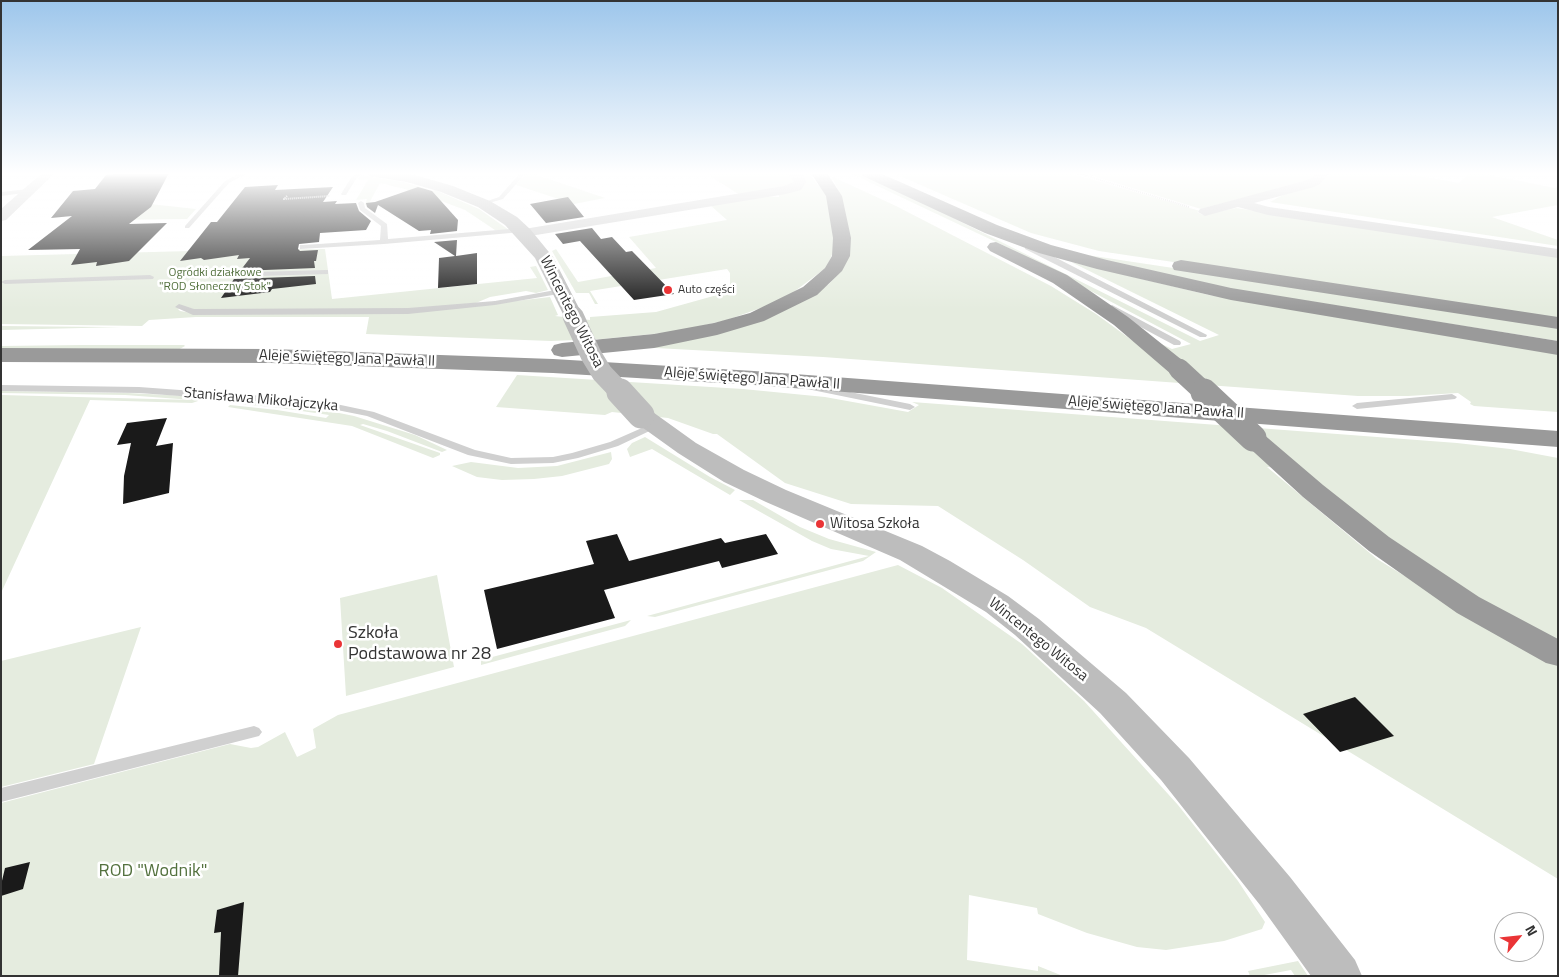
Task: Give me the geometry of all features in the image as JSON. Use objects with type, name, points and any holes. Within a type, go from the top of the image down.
[{"type":"highway","points":[[560,350],[654,341],[717,329],[758,317],[810,291],[833,271],[841,256],[842,238],[838,219]]},
{"type":"highway","points":[[938,219],[1060,279],[1121,322],[1179,370],[1252,438],[1313,491],[1380,544],[1468,605],[1558,654]]},
{"type":"highway","points":[[968,219],[1054,252],[1165,280],[1231,294],[1558,348]]},
{"type":"highway","points":[[980,219],[1025,235],[1134,259],[1558,323]]},
{"type":"highway","name":"Aleje świętego Jana Pawła II","points":[[1,341],[286,341],[560,350]]},
{"type":"highway","points":[[560,350],[755,361],[1558,420]]},
{"type":"highway","name":"Aleje świętego Jana Pawła II","points":[[1,355],[271,356],[553,366],[754,378],[1501,434]]},
{"type":"highway","points":[[1501,434],[1558,439]]},
{"type":"highway","points":[[1501,434],[1558,448]]},
{"type":"street","name":"Wincentego Witosa","points":[[507,219],[523,231],[544,257],[602,374],[648,421],[687,448],[747,482],[911,553],[939,568],[990,599],[1027,627],[1113,704],[1175,769],[1269,883],[1339,976]]},
{"type":"street","points":[[523,231],[603,219]]},
{"type":"street","points":[[1319,219],[1558,254]]},
{"type":"lane","points":[[187,227],[194,219]]},
{"type":"lane","points":[[376,219],[385,225],[384,242]]},
{"type":"lane","points":[[991,229],[1203,335]]},
{"type":"lane","points":[[303,247],[523,231]]},
{"type":"lane","points":[[187,276],[325,272]]},
{"type":"lane","points":[[6,282],[150,278]]},
{"type":"lane","points":[[1060,279],[1177,343]]},
{"type":"lane","points":[[179,307],[193,312],[408,311],[495,303],[562,291]]},
{"type":"lane","points":[[754,378],[910,407]]},
{"type":"lane","name":"Stanisława Mikołajczyka","points":[[1,388],[139,390],[317,403],[370,414],[472,453],[512,460],[546,461],[574,456],[614,444],[648,421]]},
{"type":"lane","points":[[1357,406],[1452,397]]},
{"type":"lane","points":[[1,795],[254,732]]},
{"type":"green space","points":[[105,219],[187,219],[187,219],[103,220]]},
{"type":"green space","points":[[478,219],[493,219],[509,230],[495,230]]},
{"type":"green space","name":"Ogródki działkowe \"ROD Słoneczny Stok\"","points":[[725,219],[831,219],[833,252],[827,267],[787,297],[772,304],[727,320],[674,332],[602,339],[551,341],[366,334],[369,317],[196,317],[149,320],[142,326],[1,324],[1,256],[228,250],[325,249],[332,299],[537,278],[530,267],[536,266],[548,290],[536,293],[526,291],[490,297],[476,303],[414,309],[202,311],[184,307],[178,309],[180,311],[198,314],[430,311],[550,297],[558,315],[555,316],[590,320],[590,317],[656,312],[717,295],[730,287],[730,273],[727,269],[590,291],[598,304],[595,304],[589,293],[576,293],[552,251],[556,249],[578,282],[656,268],[629,237],[727,220]]},
{"type":"green space","points":[[842,219],[920,219],[1051,286],[1096,314],[1133,341],[1153,340],[1172,349],[1191,344],[1015,251],[946,219],[954,219],[1200,341],[1219,335],[1071,262],[1209,295],[1558,353],[1558,412],[1474,406],[1458,393],[1358,396],[823,357],[637,347],[801,302],[829,284],[843,268]]},
{"type":"green space","points":[[998,219],[1307,219],[1558,256],[1558,319],[1099,251],[1031,233]]},
{"type":"green space","points":[[1379,219],[1497,219],[1558,240],[1558,246]]},
{"type":"green space","points":[[1087,255],[1558,326],[1558,341],[1219,287],[1155,274]]},
{"type":"green space","points":[[1,326],[105,327],[122,327],[1,330]]},
{"type":"green space","points":[[1,346],[185,346],[178,350],[1,350]]},
{"type":"green space","points":[[517,375],[743,389],[825,397],[908,412],[919,405],[912,402],[1457,443],[1510,449],[1558,458],[1558,643],[1446,583],[1296,469],[1267,467],[1377,559],[1447,602],[1558,663],[1558,879],[1146,628],[1090,607],[1023,560],[938,506],[851,504],[785,483],[717,434],[668,418],[612,412],[605,415],[496,407]]},
{"type":"green space","points":[[1,391],[189,396],[197,398],[198,401],[192,403],[90,400],[1,593],[1,395],[193,400],[125,395],[1,393]]},
{"type":"green space","points":[[233,400],[309,407],[354,416],[415,435],[447,450],[442,452],[387,431],[363,424],[360,425],[440,453],[440,455],[433,458],[352,426],[228,407],[230,405],[277,410],[326,418],[329,415],[232,403]]},
{"type":"green space","points":[[645,437],[735,490],[730,495],[652,449],[630,457],[627,449],[632,443]]},
{"type":"green space","points":[[611,452],[612,459],[609,464],[562,476],[534,479],[502,480],[477,477],[452,466],[471,462],[518,468],[557,466]]},
{"type":"green space","points":[[739,500],[753,500],[800,527],[829,539],[876,552],[863,561],[655,617],[647,616],[869,556],[831,549],[812,541]]},
{"type":"green space","name":"ROD \"Wodnik\"","points":[[898,565],[942,588],[1022,644],[1084,701],[1178,805],[1238,881],[1265,922],[1262,929],[1224,941],[1166,950],[1137,947],[1087,933],[1038,914],[1037,908],[969,895],[967,960],[1038,971],[1038,966],[1063,976],[1,976],[1,803],[230,744],[251,748],[258,747],[285,732],[297,757],[316,748],[313,729],[338,715]]},
{"type":"green space","points":[[437,575],[454,667],[346,696],[340,598]]},
{"type":"green space","points":[[631,620],[625,626],[481,665],[481,660]]},
{"type":"green space","points":[[141,627],[94,764],[1,787],[1,661]]},
{"type":"green space","points":[[1298,961],[1308,976],[1295,976],[1291,970],[1250,976],[1248,971]]},
{"type":"building","points":[[69,219],[136,219],[129,224],[167,223],[129,261],[96,266],[97,262],[71,265],[80,249],[28,250]]},
{"type":"building","points":[[220,219],[368,219],[371,221],[366,230],[320,233],[319,242],[299,244],[298,249],[300,251],[318,250],[316,261],[314,261],[315,268],[240,271],[250,258],[237,259],[239,255],[180,261],[211,222],[217,222]]},
{"type":"building","points":[[399,219],[458,220],[457,231],[430,234],[431,230],[419,231]]},
{"type":"building","points":[[542,219],[574,219],[546,223]]},
{"type":"building","points":[[592,228],[601,239],[612,237],[626,252],[632,251],[674,294],[634,300],[580,241],[563,244],[555,234]]},
{"type":"building","points":[[457,240],[456,256],[477,253],[477,284],[438,288],[439,258],[455,256],[434,242]]},
{"type":"building","points":[[315,276],[316,284],[221,298],[234,279]]},
{"type":"building","points":[[167,418],[156,446],[173,443],[169,493],[123,504],[124,476],[131,443],[117,445],[127,423]]},
{"type":"building","points":[[617,534],[629,561],[721,538],[725,543],[766,534],[778,554],[722,568],[719,561],[604,590],[615,618],[497,649],[484,590],[594,564],[586,541]]},
{"type":"building","points":[[1355,697],[1394,736],[1340,752],[1303,714]]},
{"type":"building","points":[[30,862],[23,889],[1,896],[1,885],[5,868]]},
{"type":"building","points":[[244,902],[238,976],[219,976],[221,932],[214,933],[217,910]]},
{"type":"place","name":"Auto części","points":[[668,290]]},
{"type":"place","name":"Witosa Szkoła","points":[[820,524]]},
{"type":"place","name":"Szkoła Podstawowa nr 28","points":[[338,644]]}]
